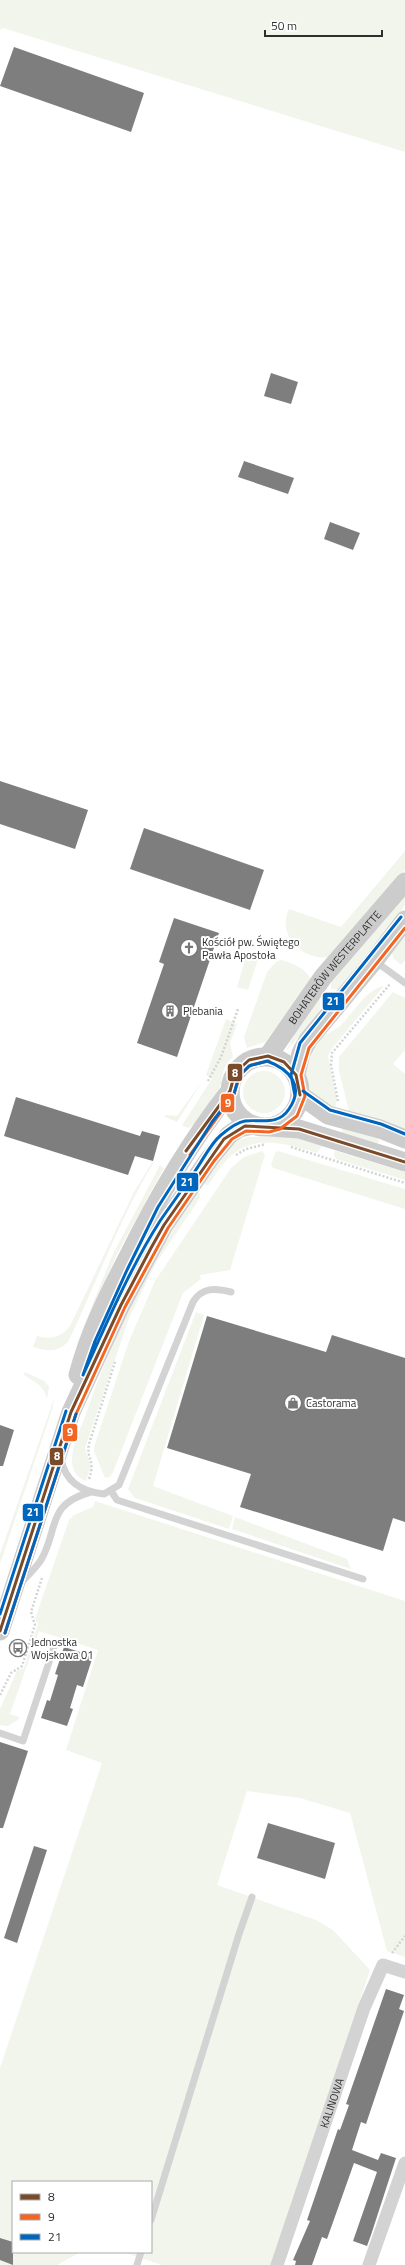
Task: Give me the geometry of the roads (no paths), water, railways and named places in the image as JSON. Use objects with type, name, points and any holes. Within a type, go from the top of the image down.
[{"type":"main road","name":"BOHATERÓW WESTERPLATTE","points":[[268,1056],[323,978],[405,882]]},
{"type":"main road","points":[[264,1132],[287,1120],[298,1105],[300,1095],[296,1075],[301,1053],[308,1040],[374,961],[405,920]]},
{"type":"main road","points":[[72,1412],[74,1390],[88,1345],[115,1282],[154,1205],[208,1118],[230,1091],[236,1073],[242,1066],[254,1059],[268,1056],[284,1062],[296,1075]]},
{"type":"main road","points":[[230,1091],[231,1100],[236,1111],[245,1121],[264,1132]]},
{"type":"main road","points":[[300,1095],[328,1115],[380,1129],[405,1139]]},
{"type":"main road","points":[[0,1631],[7,1596],[72,1412],[121,1305],[164,1225],[224,1140],[238,1128],[264,1132],[299,1129],[405,1162]]},
{"type":"street","name":"KALINOWA","points":[[277,2265],[364,2008],[383,1965],[405,1972]]},
{"type":"street","points":[[369,2265],[405,2163]]},
{"type":"lane","points":[[374,961],[405,983]]},
{"type":"lane","points":[[60,1448],[63,1467],[67,1477],[75,1485],[92,1492],[104,1494],[119,1485],[126,1473],[193,1302],[206,1290],[214,1289],[231,1292]]},
{"type":"lane","points":[[111,1491],[117,1500],[363,1579]]},
{"type":"lane","points":[[7,1596],[41,1561],[60,1511],[72,1499],[92,1492]]},
{"type":"lane","points":[[0,1733],[23,1741],[54,1647]]},
{"type":"lane","points":[[152,2217],[239,1934],[252,1897]]},
{"type":"lane","points":[[137,2265],[141,2253]]},
{"type":"place","name":"Kościół pw. Świętego Pawła Apostoła","points":[[189,948]]},
{"type":"place","name":"Plebania","points":[[170,1011]]},
{"type":"place","name":"Castorama","points":[[293,1403]]},
{"type":"place","name":"Jednostka Wojskowa 01","points":[[18,1648]]}]
